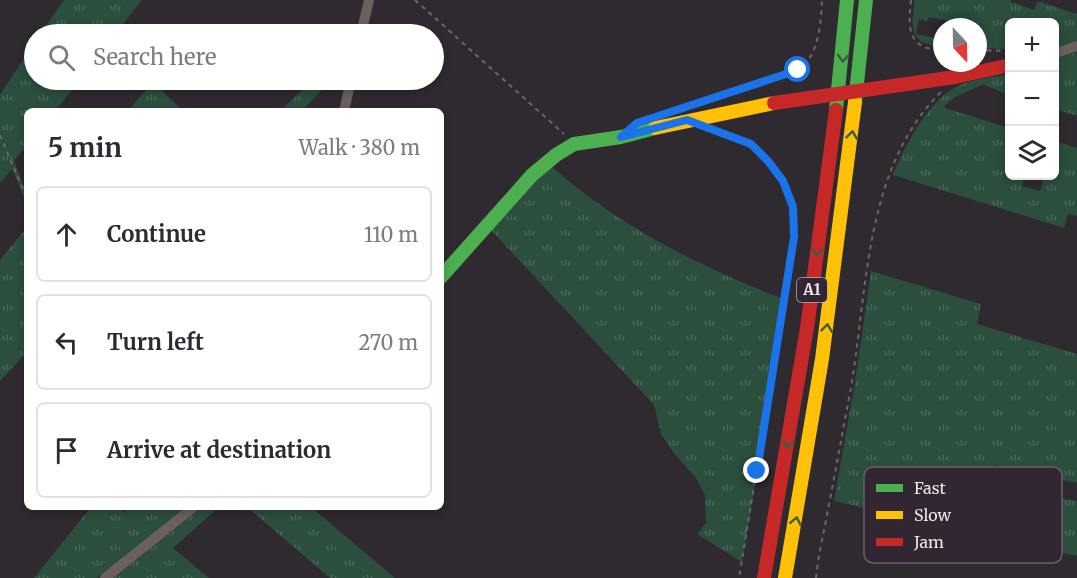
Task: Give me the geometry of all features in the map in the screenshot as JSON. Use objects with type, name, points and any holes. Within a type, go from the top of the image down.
[{"type":"main road","name":"A1","points":[[764,578],[807,328],[841,76],[847,0]]},
{"type":"main road","name":"A1","points":[[785,578],[826,340],[859,77],[866,0]]},
{"type":"main road","points":[[444,274],[532,175],[556,155],[574,144],[621,137],[687,120],[774,103],[955,77],[1005,66]]},
{"type":"street","points":[[363,24],[369,0]]},
{"type":"street","points":[[1059,52],[1077,46]]},
{"type":"street","points":[[345,108],[349,90]]},
{"type":"street","points":[[105,578],[190,510]]},
{"type":"path","points":[[415,0],[442,24]]},
{"type":"path","points":[[688,106],[798,70],[805,65],[812,54],[818,34],[822,0]]},
{"type":"path","points":[[911,0],[910,32],[915,41],[924,47],[933,48]]},
{"type":"path","points":[[444,26],[574,144]]},
{"type":"path","points":[[987,50],[1005,51]]},
{"type":"path","points":[[816,578],[854,371],[875,223],[887,179],[900,151],[927,107],[950,85],[955,77]]},
{"type":"path","points":[[707,128],[751,144],[783,181],[793,207],[794,237],[740,578]]},
{"type":"path","points":[[0,135],[24,192]]},
{"type":"green space","points":[[64,0],[142,0],[123,24],[47,24]]},
{"type":"green space","points":[[915,0],[1011,0],[1011,2],[1034,10],[1038,1],[1077,14],[1077,41],[1059,47],[1059,18],[1005,18],[1005,49],[987,48],[987,18],[929,17],[927,21],[919,19],[916,34],[933,37],[933,45],[917,38],[914,33]]},
{"type":"green space","points":[[1077,52],[1077,116],[1059,110],[1059,58]]},
{"type":"green space","points":[[24,58],[24,90],[72,90],[57,108],[24,108],[24,149],[14,161],[24,186],[24,197],[12,169],[0,183],[0,95]]},
{"type":"green space","points":[[1005,75],[1005,93],[982,85],[955,97],[945,105],[945,108],[1005,127],[1005,180],[1024,180],[1022,186],[1040,191],[1043,180],[1059,180],[1059,142],[1077,148],[1077,216],[1068,214],[1064,228],[893,175],[913,134],[932,107],[955,88],[978,79]]},
{"type":"green space","points":[[146,90],[161,90],[180,108],[131,108]]},
{"type":"green space","points":[[302,90],[322,90],[305,108],[283,108]]},
{"type":"green space","points":[[552,167],[604,208],[660,243],[750,286],[781,298],[757,473],[742,562],[697,534],[706,523],[705,495],[696,478],[673,452],[661,434],[654,405],[490,229],[540,176]]},
{"type":"green space","points":[[24,231],[24,355],[0,381],[0,260]]},
{"type":"green space","points":[[871,271],[981,304],[977,324],[1077,354],[1077,483],[1062,480],[1062,467],[995,465],[994,467],[864,467],[864,508],[834,501],[855,382]]},
{"type":"green space","points":[[1062,498],[1077,501],[1077,556],[1062,553]]},
{"type":"green space","points":[[89,510],[122,510],[124,512],[127,510],[183,510],[97,578],[34,578]]},
{"type":"green space","points":[[199,510],[216,510],[173,548],[209,578],[113,578]]},
{"type":"green space","points":[[251,510],[315,510],[395,578],[330,578]]},
{"type":"traffic: fast","points":[[836,110],[847,0]]},
{"type":"traffic: fast","points":[[855,102],[866,0]]},
{"type":"traffic: fast","points":[[444,274],[532,175],[556,155],[574,144],[621,137],[655,128]]},
{"type":"traffic: slow","points":[[785,578],[822,359],[855,102]]},
{"type":"traffic: slow","points":[[655,128],[774,103]]},
{"type":"traffic: jam","points":[[900,85],[955,77],[1005,66]]},
{"type":"traffic: jam","points":[[774,103],[900,85]]},
{"type":"traffic: jam","points":[[764,578],[807,328],[836,110]]},
{"type":"route","points":[[757,471],[794,237],[793,207],[783,181],[751,144],[687,120],[621,137],[637,123],[798,70]]}]
